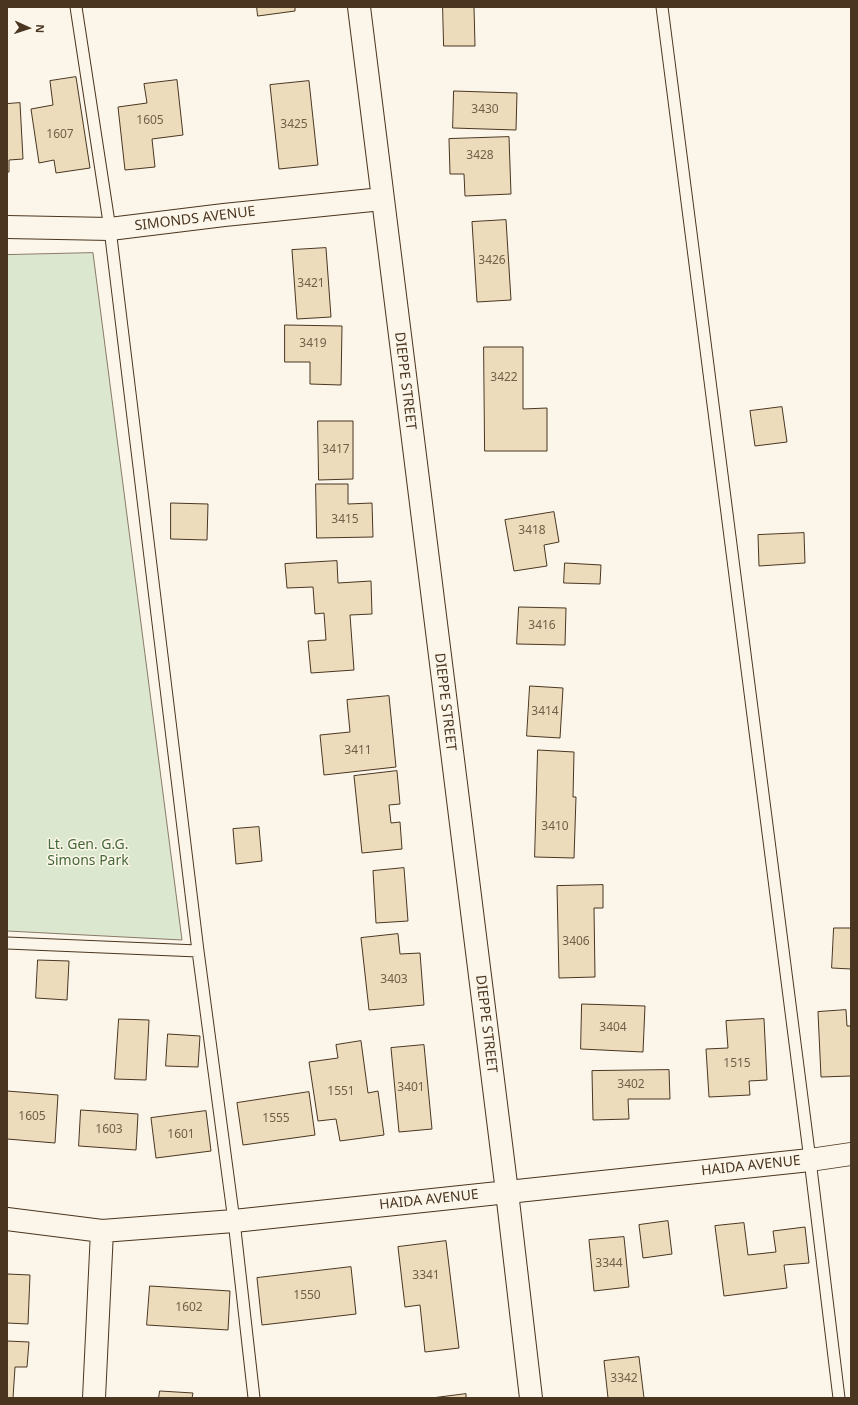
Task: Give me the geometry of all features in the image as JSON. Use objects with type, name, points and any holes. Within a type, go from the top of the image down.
[{"type":"street","name":"DIEPPE STREET","points":[[359,7],[507,1192],[531,1398]]},
{"type":"street","name":"SIMONDS AVENUE","points":[[7,227],[110,230],[382,199]]},
{"type":"street","name":"HAIDA AVENUE","points":[[7,1220],[102,1231],[234,1221],[810,1160],[851,1154]]},
{"type":"street","points":[[94,1398],[102,1231]]},
{"type":"lane","points":[[76,7],[110,230],[198,951],[234,1221],[254,1398]]},
{"type":"lane","points":[[662,7],[810,1160],[839,1398]]},
{"type":"lane","points":[[7,943],[198,951]]},
{"type":"green space","name":"Lt. Gen. G.G. Simons Park","points":[[93,253],[182,940],[7,931],[7,255]]},
{"type":"building","points":[[257,7],[295,7],[295,11],[258,16]]},
{"type":"building","points":[[443,7],[474,7],[475,46],[444,46]]},
{"type":"building","points":[[76,77],[90,168],[56,173],[54,160],[39,163],[31,109],[53,105],[50,81]]},
{"type":"building","points":[[177,80],[183,135],[152,139],[155,167],[125,170],[118,107],[147,103],[144,84]]},
{"type":"building","points":[[309,81],[318,165],[279,169],[270,85]]},
{"type":"building","points":[[454,91],[517,93],[516,130],[453,128]]},
{"type":"building","points":[[20,103],[23,159],[9,160],[9,172],[7,172],[7,104]]},
{"type":"building","points":[[509,137],[511,194],[465,196],[464,174],[450,174],[449,139]]},
{"type":"building","points":[[506,220],[511,300],[477,302],[472,222]]},
{"type":"building","points":[[326,248],[331,317],[297,319],[292,250]]},
{"type":"building","points":[[285,325],[342,326],[341,385],[310,384],[310,362],[285,362]]},
{"type":"building","points":[[484,347],[523,347],[523,409],[547,408],[547,451],[485,451]]},
{"type":"building","points":[[782,407],[787,442],[755,446],[750,411]]},
{"type":"building","points":[[318,421],[353,421],[353,479],[319,480]]},
{"type":"building","points":[[316,484],[348,484],[348,504],[372,503],[373,537],[317,538]]},
{"type":"building","points":[[171,503],[208,504],[207,540],[171,539]]},
{"type":"building","points":[[554,512],[559,542],[544,545],[547,566],[514,571],[505,520]]},
{"type":"building","points":[[804,533],[805,563],[759,566],[758,535]]},
{"type":"building","points":[[337,561],[338,583],[371,581],[372,614],[350,615],[354,670],[311,673],[308,641],[326,640],[324,613],[315,614],[313,587],[287,588],[285,564]]},
{"type":"building","points":[[565,563],[601,565],[600,584],[564,583]]},
{"type":"building","points":[[519,607],[566,608],[565,645],[517,644]]},
{"type":"building","points":[[530,686],[563,688],[560,738],[527,736]]},
{"type":"building","points":[[389,696],[396,767],[324,775],[320,735],[350,732],[347,700]]},
{"type":"building","points":[[538,750],[574,752],[573,797],[576,797],[574,858],[535,857]]},
{"type":"building","points":[[397,771],[400,804],[389,805],[391,823],[400,822],[402,849],[362,853],[354,776]]},
{"type":"building","points":[[259,827],[262,861],[236,864],[233,829]]},
{"type":"building","points":[[404,868],[408,921],[376,923],[373,871]]},
{"type":"building","points":[[603,885],[603,908],[594,908],[595,977],[559,978],[557,886]]},
{"type":"building","points":[[834,928],[851,928],[851,969],[832,968]]},
{"type":"building","points":[[398,934],[400,954],[420,953],[424,1005],[369,1010],[361,938]]},
{"type":"building","points":[[38,960],[69,961],[67,1000],[36,998]]},
{"type":"building","points":[[582,1004],[645,1006],[643,1052],[581,1049]]},
{"type":"building","points":[[846,1010],[847,1026],[851,1026],[851,1076],[821,1077],[818,1012]]},
{"type":"building","points":[[119,1019],[149,1020],[146,1080],[115,1079]]},
{"type":"building","points":[[764,1019],[767,1080],[749,1081],[750,1095],[709,1097],[706,1049],[728,1048],[726,1021]]},
{"type":"building","points":[[168,1034],[200,1036],[198,1067],[166,1066]]},
{"type":"building","points":[[361,1041],[368,1093],[378,1091],[384,1135],[340,1141],[336,1119],[318,1121],[309,1062],[338,1058],[336,1045]]},
{"type":"building","points":[[424,1045],[432,1129],[399,1132],[391,1048]]},
{"type":"building","points":[[669,1070],[670,1099],[628,1099],[629,1119],[593,1120],[592,1071]]},
{"type":"building","points":[[7,1091],[58,1095],[55,1143],[7,1139]]},
{"type":"building","points":[[309,1092],[315,1135],[243,1145],[237,1103]]},
{"type":"building","points":[[81,1110],[138,1114],[136,1150],[79,1146]]},
{"type":"building","points":[[206,1111],[211,1151],[156,1158],[151,1118]]},
{"type":"building","points":[[668,1221],[672,1254],[643,1258],[639,1225]]},
{"type":"building","points":[[744,1223],[748,1255],[776,1252],[773,1231],[805,1227],[809,1263],[784,1265],[787,1288],[724,1296],[715,1226]]},
{"type":"building","points":[[624,1237],[629,1287],[594,1291],[589,1240]]},
{"type":"building","points":[[446,1241],[459,1348],[425,1352],[420,1305],[405,1307],[398,1247]]},
{"type":"building","points":[[351,1267],[356,1314],[262,1325],[257,1278]]},
{"type":"building","points":[[7,1274],[30,1275],[28,1324],[7,1323]]},
{"type":"building","points":[[150,1286],[230,1291],[228,1330],[147,1325]]},
{"type":"building","points":[[7,1341],[29,1342],[27,1367],[15,1367],[13,1398],[7,1398]]},
{"type":"building","points":[[639,1357],[644,1398],[608,1398],[604,1361]]},
{"type":"building","points":[[160,1391],[193,1393],[192,1398],[159,1398]]},
{"type":"building","points":[[466,1394],[466,1398],[432,1398]]}]
